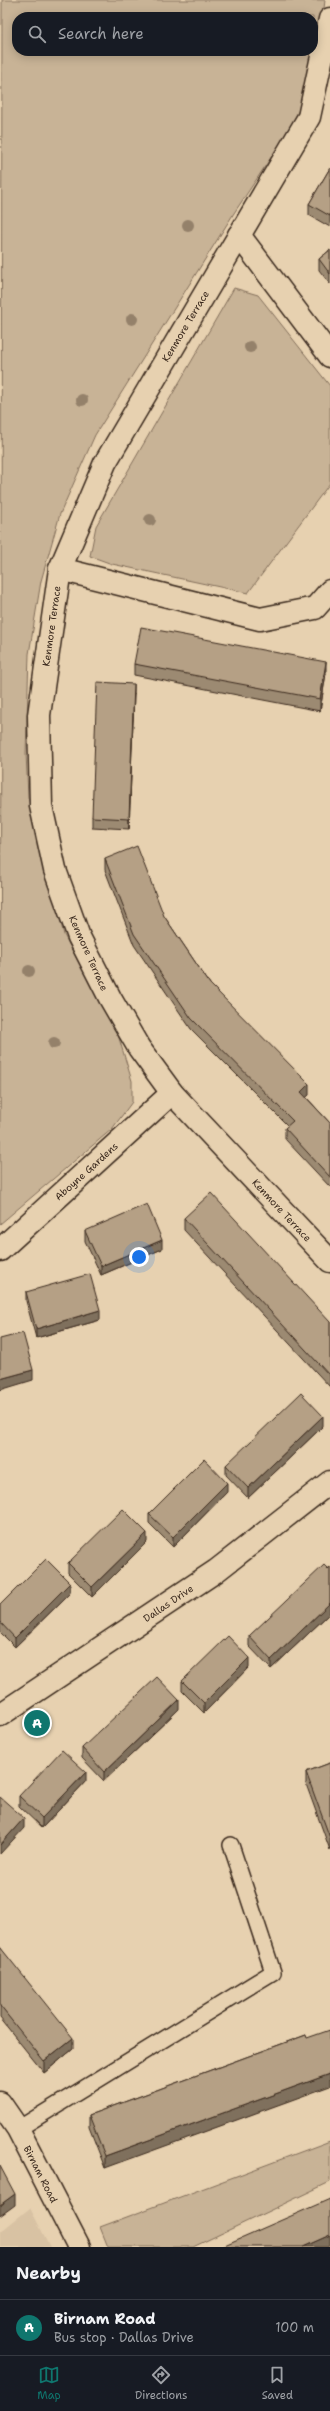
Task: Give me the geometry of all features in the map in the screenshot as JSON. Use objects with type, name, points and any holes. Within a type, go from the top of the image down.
[{"type":"street","name":"Kenmore Terrace","points":[[330,19],[309,117],[105,463],[60,569],[39,715],[41,806],[55,870],[79,937],[110,998],[136,1042],[172,1093],[330,1261]]},
{"type":"street","points":[[239,235],[330,356]]},
{"type":"street","points":[[60,569],[260,619],[315,608],[330,591]]},
{"type":"street","name":"Aboyne Gardens","points":[[1,1246],[172,1093]]},
{"type":"street","name":"Dallas Drive","points":[[0,1715],[216,1571],[330,1482]]},
{"type":"street","name":"Birnam Road","points":[[0,2102],[18,2129],[79,2247]]},
{"type":"lane","points":[[18,2129],[274,1972],[231,1845]]},
{"type":"shaded area","points":[[2,0],[325,0],[318,51],[318,12],[12,12],[12,56],[317,56],[307,94],[288,132],[234,213],[95,435],[60,514],[41,581],[29,654],[26,753],[28,797],[64,935],[118,1035],[132,1081],[132,1102],[112,1129],[0,1224]]},
{"type":"shaded area","points":[[234,288],[258,295],[330,386],[330,483],[248,593],[112,564],[90,556],[96,526]]},
{"type":"shaded area","points":[[330,2141],[330,2182],[193,2247],[108,2247],[100,2227]]},
{"type":"shaded area","points":[[30,2208],[50,2247],[0,2247],[0,2232]]},
{"type":"building","points":[[330,168],[330,216],[309,204]]},
{"type":"building","points":[[330,250],[330,274],[319,259]]},
{"type":"building","points":[[141,627],[326,662],[320,699],[134,664]]},
{"type":"building","points":[[97,682],[134,684],[129,819],[92,817]]},
{"type":"building","points":[[137,846],[164,916],[210,984],[309,1084],[301,1092],[330,1123],[330,1177],[285,1128],[293,1121],[191,1018],[134,934],[105,859]]},
{"type":"building","points":[[211,1193],[330,1322],[330,1376],[184,1218]]},
{"type":"building","points":[[147,1204],[162,1240],[101,1266],[85,1231]]},
{"type":"building","points":[[90,1274],[100,1310],[36,1329],[26,1292]]},
{"type":"building","points":[[23,1333],[33,1370],[0,1379],[0,1339]]},
{"type":"building","points":[[301,1393],[323,1416],[248,1488],[226,1465]]},
{"type":"building","points":[[204,1459],[227,1483],[173,1537],[149,1514]]},
{"type":"building","points":[[123,1509],[147,1533],[92,1587],[68,1563]]},
{"type":"building","points":[[46,1559],[70,1583],[15,1638],[0,1622],[0,1605]]},
{"type":"building","points":[[324,1565],[328,1569],[330,1567],[330,1603],[271,1660],[249,1636]]},
{"type":"building","points":[[228,1636],[249,1658],[204,1703],[182,1681]]},
{"type":"building","points":[[157,1677],[179,1700],[104,1772],[82,1748]]},
{"type":"building","points":[[62,1750],[86,1772],[42,1818],[19,1796]]},
{"type":"building","points":[[330,1763],[330,1838],[306,1772]]},
{"type":"building","points":[[0,1797],[24,1818],[0,1845]]},
{"type":"building","points":[[0,1947],[73,2038],[44,2061],[0,2006]]},
{"type":"building","points":[[330,2030],[330,2074],[105,2156],[89,2115],[306,2035],[307,2038]]},
{"type":"building","points":[[0,2166],[15,2194],[0,2205]]},
{"type":"building","points":[[330,2199],[330,2235],[303,2247],[220,2247]]},
{"type":"place","name":"Birnam Road","points":[[37,1723]]}]
